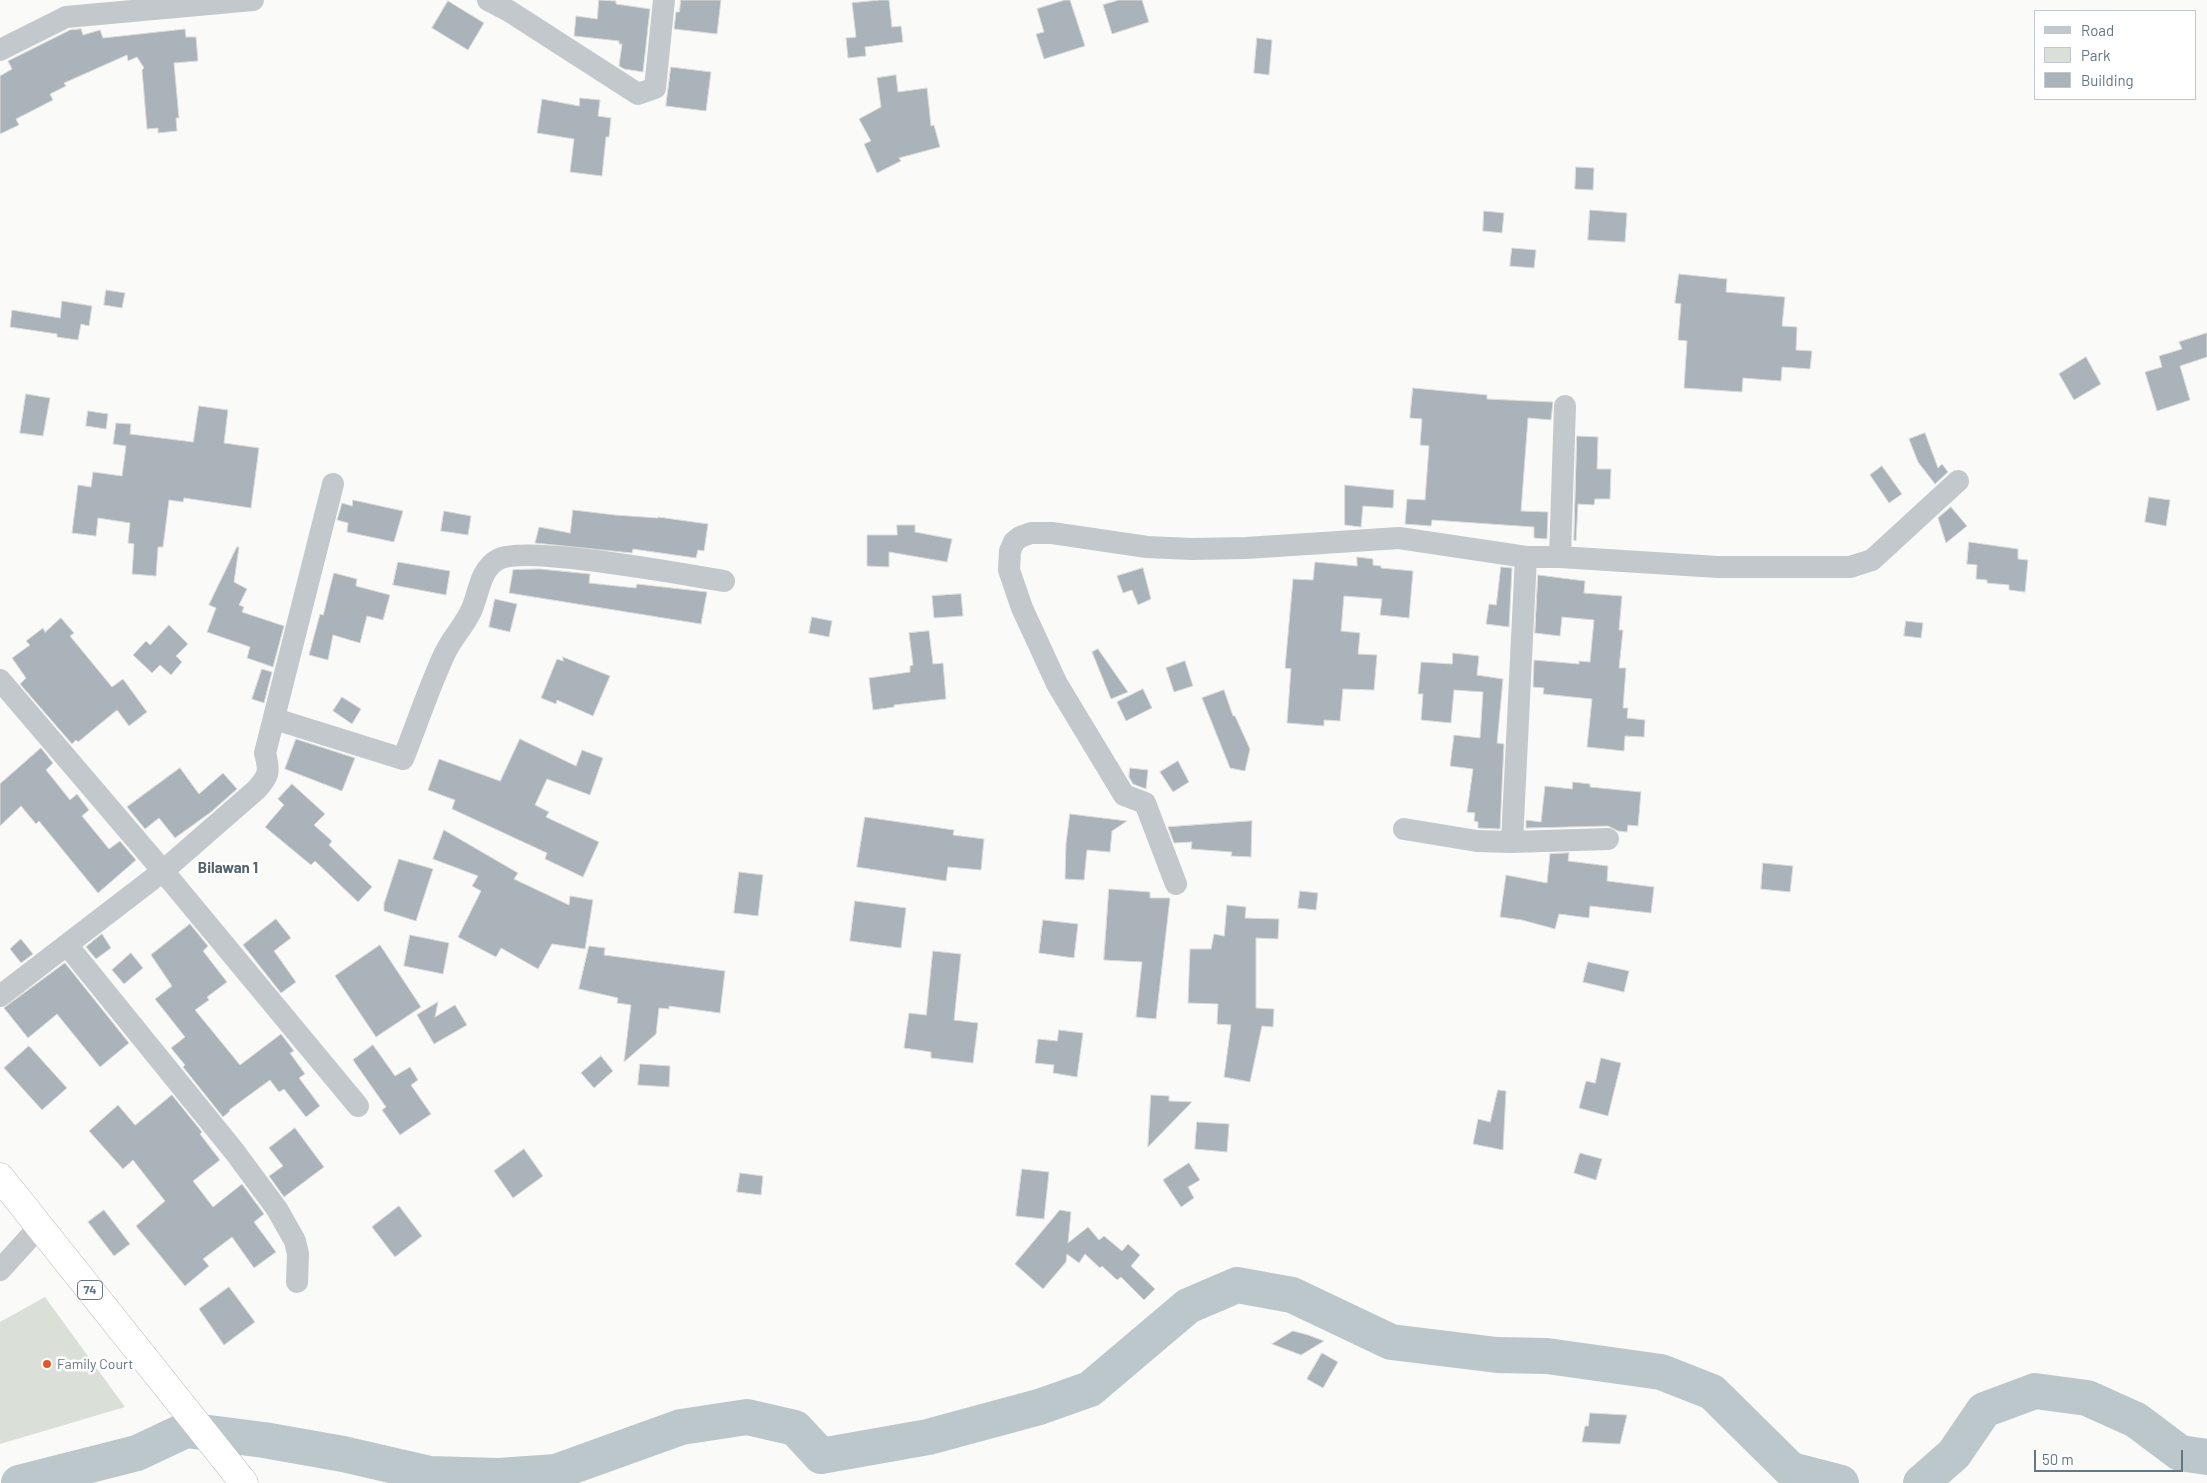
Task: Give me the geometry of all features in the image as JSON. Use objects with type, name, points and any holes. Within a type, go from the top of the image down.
[{"type":"highway","name":"74","points":[[0,1178],[244,1483]]},
{"type":"street","points":[[0,50],[66,8],[253,0]]},
{"type":"street","points":[[488,0],[509,11],[638,94],[655,88],[664,0]]},
{"type":"street","points":[[1560,557],[1565,406]]},
{"type":"street","points":[[1176,884],[1145,803],[1124,795],[1057,684],[1022,608],[1009,570],[1010,551],[1014,542],[1031,533],[1052,533],[1147,547],[1192,549],[1246,548],[1399,538],[1526,557],[1560,557],[1718,567],[1850,566],[1872,560],[1958,481]]},
{"type":"street","points":[[0,996],[163,870],[242,803],[265,780],[270,769],[266,754],[334,484]]},
{"type":"street","points":[[275,719],[403,759],[446,651],[472,610],[475,593],[482,578],[490,566],[499,559],[515,555],[584,560],[724,581]]},
{"type":"street","points":[[1512,842],[1526,557]]},
{"type":"street","points":[[0,680],[163,870],[358,1106]]},
{"type":"street","points":[[1404,829],[1477,841],[1512,842],[1608,839]]},
{"type":"street","points":[[67,945],[234,1151],[290,1228],[298,1254],[297,1282]]},
{"type":"street","points":[[0,1270],[39,1226]]},
{"type":"green space","name":"Family Court","points":[[45,1297],[125,1407],[0,1444],[0,1322]]},
{"type":"building","points":[[599,0],[616,1],[616,4],[650,9],[643,72],[624,69],[619,66],[622,44],[619,44],[619,41],[574,36],[576,16],[597,19]]},
{"type":"building","points":[[681,0],[721,0],[717,34],[674,29],[676,12],[679,12]]},
{"type":"building","points":[[889,0],[892,27],[901,26],[903,42],[865,47],[866,56],[848,58],[846,38],[856,37],[852,3]]},
{"type":"building","points":[[1070,0],[1085,46],[1044,59],[1036,34],[1044,32],[1037,9]]},
{"type":"building","points":[[1119,0],[1142,0],[1149,22],[1112,34],[1103,5]]},
{"type":"building","points":[[448,1],[484,23],[468,50],[432,28]]},
{"type":"building","points":[[81,29],[83,35],[100,30],[103,38],[185,29],[186,37],[196,37],[198,61],[174,63],[179,118],[176,118],[177,131],[158,133],[158,128],[147,129],[142,70],[144,68],[137,57],[128,61],[127,55],[64,83],[66,86],[50,94],[53,100],[16,119],[19,125],[0,134],[0,76],[12,69],[8,61],[70,30]]},
{"type":"building","points":[[1257,38],[1272,40],[1269,75],[1254,73]]},
{"type":"building","points":[[671,67],[711,72],[706,111],[666,106]]},
{"type":"building","points":[[896,75],[898,92],[927,88],[931,126],[934,125],[940,147],[899,158],[901,161],[877,173],[864,144],[871,141],[859,119],[881,107],[877,78]]},
{"type":"building","points":[[580,98],[600,100],[598,116],[611,118],[609,137],[606,137],[602,176],[570,172],[574,139],[537,133],[542,99],[579,106]]},
{"type":"building","points":[[1576,167],[1594,168],[1593,190],[1575,189]]},
{"type":"building","points":[[1590,210],[1627,213],[1625,242],[1588,240]]},
{"type":"building","points":[[1484,211],[1504,213],[1502,233],[1483,231]]},
{"type":"building","points":[[1512,248],[1536,250],[1534,268],[1510,266]]},
{"type":"building","points":[[1679,274],[1727,279],[1726,292],[1785,297],[1782,326],[1797,327],[1796,350],[1812,351],[1810,369],[1782,367],[1781,381],[1743,378],[1742,392],[1684,388],[1687,341],[1678,340],[1681,304],[1675,303]]},
{"type":"building","points":[[106,290],[125,293],[122,308],[104,305]]},
{"type":"building","points":[[62,301],[92,306],[89,326],[81,324],[78,340],[57,337],[57,334],[10,327],[12,310],[60,318]]},
{"type":"building","points":[[2207,333],[2207,357],[2180,366],[2190,400],[2157,411],[2145,372],[2162,367],[2159,356],[2182,349],[2179,342]]},
{"type":"building","points":[[2086,357],[2101,384],[2074,400],[2059,374]]},
{"type":"building","points":[[1413,388],[1487,395],[1487,399],[1553,402],[1551,420],[1528,418],[1521,511],[1548,512],[1547,539],[1534,538],[1534,527],[1432,520],[1431,526],[1405,524],[1407,499],[1425,500],[1429,446],[1420,445],[1422,419],[1410,418]]},
{"type":"building","points":[[26,394],[50,398],[43,436],[20,433]]},
{"type":"building","points":[[199,406],[228,410],[224,443],[259,448],[251,508],[184,498],[183,502],[169,500],[163,547],[158,547],[156,576],[132,574],[134,544],[128,543],[130,523],[98,518],[96,536],[72,533],[78,485],[91,487],[93,472],[122,476],[126,446],[113,444],[116,423],[131,424],[130,434],[193,442]]},
{"type":"building","points":[[88,411],[108,414],[106,429],[86,426]]},
{"type":"building","points":[[1925,433],[1938,468],[1942,464],[1948,472],[1935,484],[1918,462],[1909,439]]},
{"type":"building","points":[[1577,436],[1598,437],[1597,469],[1611,469],[1610,499],[1595,499],[1594,505],[1578,504],[1576,541],[1574,540]]},
{"type":"building","points":[[1882,466],[1902,494],[1889,503],[1870,475]]},
{"type":"building","points":[[1345,485],[1394,490],[1393,508],[1363,506],[1361,527],[1345,525]]},
{"type":"building","points":[[2149,497],[2170,500],[2166,526],[2145,522]]},
{"type":"building","points":[[353,500],[403,511],[394,542],[347,532],[348,523],[337,520],[342,503],[352,506]]},
{"type":"building","points":[[1951,507],[1967,526],[1946,543],[1938,518]]},
{"type":"building","points":[[573,510],[615,515],[658,517],[708,524],[704,551],[698,550],[696,558],[633,549],[632,553],[535,543],[539,527],[570,533]]},
{"type":"building","points":[[444,511],[471,516],[468,535],[441,531]]},
{"type":"building","points":[[897,525],[915,525],[915,532],[952,539],[947,562],[889,552],[889,567],[867,566],[867,535],[897,535]]},
{"type":"building","points":[[1969,542],[2018,549],[2018,559],[2028,560],[2025,592],[2009,590],[2009,585],[1987,583],[1987,580],[1976,579],[1977,565],[1967,564]]},
{"type":"building","points":[[237,547],[239,547],[234,582],[247,589],[239,605],[244,607],[242,612],[284,626],[273,667],[247,658],[250,647],[207,632],[216,608],[209,605]]},
{"type":"building","points":[[1357,557],[1373,559],[1373,565],[1381,566],[1381,568],[1413,571],[1409,618],[1380,615],[1382,599],[1344,596],[1341,631],[1360,633],[1358,654],[1377,655],[1374,690],[1343,689],[1340,721],[1324,720],[1324,726],[1287,723],[1291,669],[1285,668],[1293,579],[1313,580],[1315,562],[1357,566]]},
{"type":"building","points":[[398,562],[450,571],[446,595],[393,585]]},
{"type":"building","points":[[1501,567],[1512,568],[1509,627],[1486,624],[1489,604],[1496,605]]},
{"type":"building","points":[[1143,568],[1151,599],[1138,605],[1132,590],[1123,593],[1117,576]]},
{"type":"building","points":[[540,569],[590,574],[589,583],[636,588],[637,584],[707,592],[701,624],[509,593],[513,570]]},
{"type":"building","points":[[334,573],[357,579],[356,586],[390,595],[383,620],[367,616],[360,643],[333,635],[328,660],[309,655],[320,614],[323,615]]},
{"type":"building","points":[[1538,575],[1585,581],[1584,593],[1622,596],[1619,630],[1623,630],[1619,668],[1626,668],[1623,708],[1628,708],[1627,718],[1645,720],[1644,737],[1625,736],[1624,751],[1587,747],[1592,699],[1543,694],[1544,688],[1533,687],[1534,660],[1579,664],[1579,661],[1590,662],[1594,620],[1562,617],[1560,636],[1535,633]]},
{"type":"building","points":[[961,594],[963,616],[934,618],[932,596]]},
{"type":"building","points":[[495,599],[517,604],[510,632],[489,627]]},
{"type":"building","points":[[812,617],[832,621],[829,637],[809,633]]},
{"type":"building","points":[[61,618],[74,633],[70,636],[112,687],[123,679],[147,712],[129,726],[117,710],[78,742],[76,740],[72,744],[20,684],[26,678],[12,658],[30,645],[26,641],[43,628],[45,632]]},
{"type":"building","points":[[1906,621],[1923,623],[1921,638],[1904,636]]},
{"type":"building","points":[[169,625],[188,644],[176,656],[182,662],[171,675],[160,665],[152,673],[133,655],[146,641],[150,645]]},
{"type":"building","points":[[929,631],[933,664],[943,663],[946,699],[894,705],[894,707],[873,710],[869,678],[910,672],[910,666],[913,665],[909,633]]},
{"type":"building","points":[[1098,649],[1128,692],[1111,699],[1092,652]]},
{"type":"building","points":[[1453,653],[1479,656],[1477,675],[1503,679],[1497,743],[1504,744],[1500,829],[1478,828],[1478,822],[1474,821],[1475,813],[1467,812],[1473,769],[1450,766],[1454,735],[1480,738],[1483,692],[1454,690],[1451,723],[1421,720],[1423,694],[1418,694],[1421,662],[1452,664]]},
{"type":"building","points":[[563,657],[610,676],[593,716],[557,700],[556,704],[541,698],[557,659],[563,661]]},
{"type":"building","points":[[1185,661],[1193,686],[1174,692],[1166,668]]},
{"type":"building","points":[[262,669],[272,672],[264,703],[252,699]]},
{"type":"building","points":[[1143,689],[1152,708],[1126,721],[1117,702]]},
{"type":"building","points":[[1224,690],[1233,716],[1235,716],[1250,749],[1245,771],[1230,768],[1202,698]]},
{"type":"building","points":[[342,697],[361,709],[352,724],[333,711]]},
{"type":"building","points":[[296,739],[355,758],[342,791],[285,769]]},
{"type":"building","points":[[520,739],[576,766],[582,750],[603,758],[590,795],[547,779],[535,805],[549,812],[546,817],[599,842],[583,877],[545,859],[547,853],[452,809],[455,800],[428,790],[439,759],[500,781]]},
{"type":"building","points":[[41,748],[53,763],[46,770],[70,800],[77,794],[89,810],[82,816],[109,849],[120,841],[136,860],[98,893],[39,821],[36,824],[21,806],[0,826],[0,784]]},
{"type":"building","points":[[1178,761],[1189,782],[1173,792],[1160,772]]},
{"type":"building","points":[[180,768],[199,794],[223,773],[237,789],[211,812],[175,838],[159,818],[145,829],[127,807]]},
{"type":"building","points":[[1130,768],[1148,770],[1146,789],[1133,784],[1129,777]]},
{"type":"building","points":[[1573,782],[1590,784],[1590,787],[1641,792],[1638,826],[1628,825],[1627,832],[1618,831],[1608,826],[1526,828],[1526,820],[1541,822],[1545,786],[1572,789]]},
{"type":"building","points":[[292,784],[325,814],[314,825],[332,841],[329,845],[372,887],[358,902],[315,861],[311,865],[265,827],[284,805],[278,799]]},
{"type":"building","points":[[1070,814],[1127,821],[1112,831],[1110,852],[1087,850],[1084,880],[1065,879],[1066,844]]},
{"type":"building","points":[[865,817],[954,830],[953,835],[984,839],[981,870],[948,867],[946,881],[857,867]]},
{"type":"building","points":[[1252,821],[1251,857],[1231,856],[1232,852],[1191,849],[1192,842],[1174,843],[1168,827]]},
{"type":"building","points":[[444,830],[518,873],[514,879],[569,905],[570,896],[593,900],[585,949],[552,944],[538,969],[501,948],[496,957],[458,937],[481,891],[472,886],[478,876],[433,859]]},
{"type":"building","points":[[1569,853],[1568,861],[1608,866],[1607,881],[1654,887],[1651,913],[1590,906],[1589,918],[1559,914],[1555,929],[1522,920],[1500,917],[1506,875],[1547,883],[1550,854]]},
{"type":"building","points":[[399,859],[433,869],[416,921],[384,911],[384,904]]},
{"type":"building","points":[[1763,863],[1793,866],[1790,892],[1761,889]]},
{"type":"building","points":[[739,872],[763,875],[758,916],[734,913]]},
{"type":"building","points":[[1109,889],[1150,892],[1150,898],[1170,898],[1156,1019],[1136,1017],[1142,962],[1104,960]]},
{"type":"building","points":[[1300,891],[1318,893],[1316,910],[1298,908]]},
{"type":"building","points":[[855,901],[906,908],[901,948],[850,941]]},
{"type":"building","points":[[1227,905],[1246,907],[1245,918],[1279,919],[1278,939],[1256,938],[1256,1008],[1274,1009],[1273,1027],[1262,1026],[1250,1082],[1224,1077],[1231,1025],[1217,1024],[1218,1004],[1188,1003],[1190,949],[1211,949],[1214,934],[1224,936]]},
{"type":"building","points":[[276,919],[291,938],[274,951],[296,982],[281,993],[243,945]]},
{"type":"building","points":[[1043,920],[1078,924],[1074,958],[1039,953]]},
{"type":"building","points":[[190,924],[208,946],[203,951],[227,982],[207,997],[209,1000],[195,1010],[240,1065],[281,1034],[294,1051],[290,1053],[305,1074],[299,1078],[320,1106],[306,1117],[284,1089],[279,1092],[270,1080],[229,1110],[223,1117],[183,1067],[185,1065],[171,1048],[185,1037],[155,999],[172,986],[151,955]]},
{"type":"building","points":[[102,934],[111,948],[96,959],[86,947]]},
{"type":"building","points":[[410,935],[449,943],[443,974],[404,966]]},
{"type":"building","points":[[21,939],[33,954],[21,963],[10,949]]},
{"type":"building","points":[[380,945],[421,1007],[376,1037],[335,976]]},
{"type":"building","points":[[589,946],[605,948],[604,955],[725,971],[720,1013],[669,1006],[669,1009],[659,1008],[656,1034],[624,1062],[631,1005],[617,1003],[618,998],[579,989]]},
{"type":"building","points":[[933,951],[961,954],[954,1020],[978,1023],[973,1063],[931,1058],[931,1052],[904,1048],[909,1013],[926,1015]]},
{"type":"building","points":[[131,953],[143,968],[124,984],[112,970]]},
{"type":"building","points":[[1588,962],[1629,971],[1624,992],[1583,982]]},
{"type":"building","points":[[65,963],[129,1043],[100,1067],[57,1014],[28,1038],[4,1008]]},
{"type":"building","points":[[438,1002],[435,1017],[455,1005],[467,1025],[434,1044],[417,1015]]},
{"type":"building","points":[[1059,1030],[1083,1033],[1077,1077],[1053,1073],[1054,1065],[1035,1063],[1038,1039],[1057,1041]]},
{"type":"building","points":[[373,1045],[395,1076],[410,1067],[418,1080],[411,1085],[431,1114],[400,1135],[382,1110],[386,1107],[353,1060]]},
{"type":"building","points":[[29,1046],[67,1088],[42,1110],[4,1068]]},
{"type":"building","points":[[601,1056],[613,1071],[594,1088],[581,1073]]},
{"type":"building","points":[[1601,1058],[1621,1063],[1608,1116],[1579,1108],[1586,1081],[1595,1083]]},
{"type":"building","points":[[640,1064],[670,1066],[669,1087],[638,1085]]},
{"type":"building","points":[[1498,1090],[1506,1091],[1503,1150],[1473,1144],[1478,1119],[1490,1122]]},
{"type":"building","points":[[172,1095],[202,1132],[200,1134],[220,1160],[193,1181],[213,1207],[242,1184],[264,1214],[254,1222],[276,1252],[254,1268],[232,1237],[203,1259],[209,1266],[185,1286],[136,1226],[165,1201],[133,1160],[123,1169],[89,1131],[118,1105],[135,1125]]},
{"type":"building","points":[[1151,1095],[1169,1096],[1169,1101],[1192,1102],[1148,1147]]},
{"type":"building","points":[[1197,1122],[1229,1124],[1227,1152],[1195,1149]]},
{"type":"building","points":[[295,1128],[324,1167],[284,1197],[269,1176],[283,1166],[269,1148]]},
{"type":"building","points":[[524,1149],[543,1176],[513,1198],[494,1171]]},
{"type":"building","points":[[1580,1153],[1602,1159],[1596,1180],[1574,1173]]},
{"type":"building","points":[[1189,1163],[1200,1180],[1188,1187],[1194,1198],[1181,1207],[1163,1180]]},
{"type":"building","points":[[1022,1169],[1049,1172],[1044,1219],[1016,1216]]},
{"type":"building","points":[[740,1173],[763,1176],[761,1195],[737,1192]]},
{"type":"building","points":[[399,1206],[422,1236],[395,1257],[372,1227]]},
{"type":"building","points":[[104,1210],[130,1244],[114,1256],[88,1222]]},
{"type":"building","points":[[1060,1210],[1071,1212],[1068,1243],[1088,1227],[1099,1240],[1104,1236],[1122,1251],[1128,1244],[1140,1255],[1131,1266],[1155,1289],[1144,1300],[1121,1277],[1117,1280],[1085,1254],[1079,1263],[1067,1254],[1066,1262],[1043,1289],[1015,1264]]},
{"type":"building","points":[[229,1287],[255,1322],[224,1345],[199,1309]]},
{"type":"building","points":[[1293,1331],[1324,1341],[1301,1355],[1272,1344]]},
{"type":"building","points":[[1322,1353],[1338,1362],[1323,1388],[1307,1379]]},
{"type":"building","points":[[1590,1413],[1627,1415],[1620,1444],[1582,1442],[1585,1426],[1588,1426]]},
{"type":"waterway","points":[[19,1483],[137,1453],[186,1430],[264,1440],[343,1454],[430,1474],[499,1476],[556,1472],[681,1427],[747,1417],[795,1428],[821,1456],[928,1437],[1039,1407],[1090,1389],[1188,1306],[1237,1285],[1292,1295],[1391,1342],[1497,1355],[1547,1356],[1661,1372],[1712,1392],[1791,1470],[1841,1483]]},
{"type":"waterway","points":[[1921,1483],[1954,1454],[1984,1410],[2035,1391],[2087,1398],[2136,1420],[2180,1453],[2207,1457]]},
{"type":"place","name":"Family Court","points":[[47,1364]]},
{"type":"district","name":"Bilawan 1","points":[[228,868]]}]
